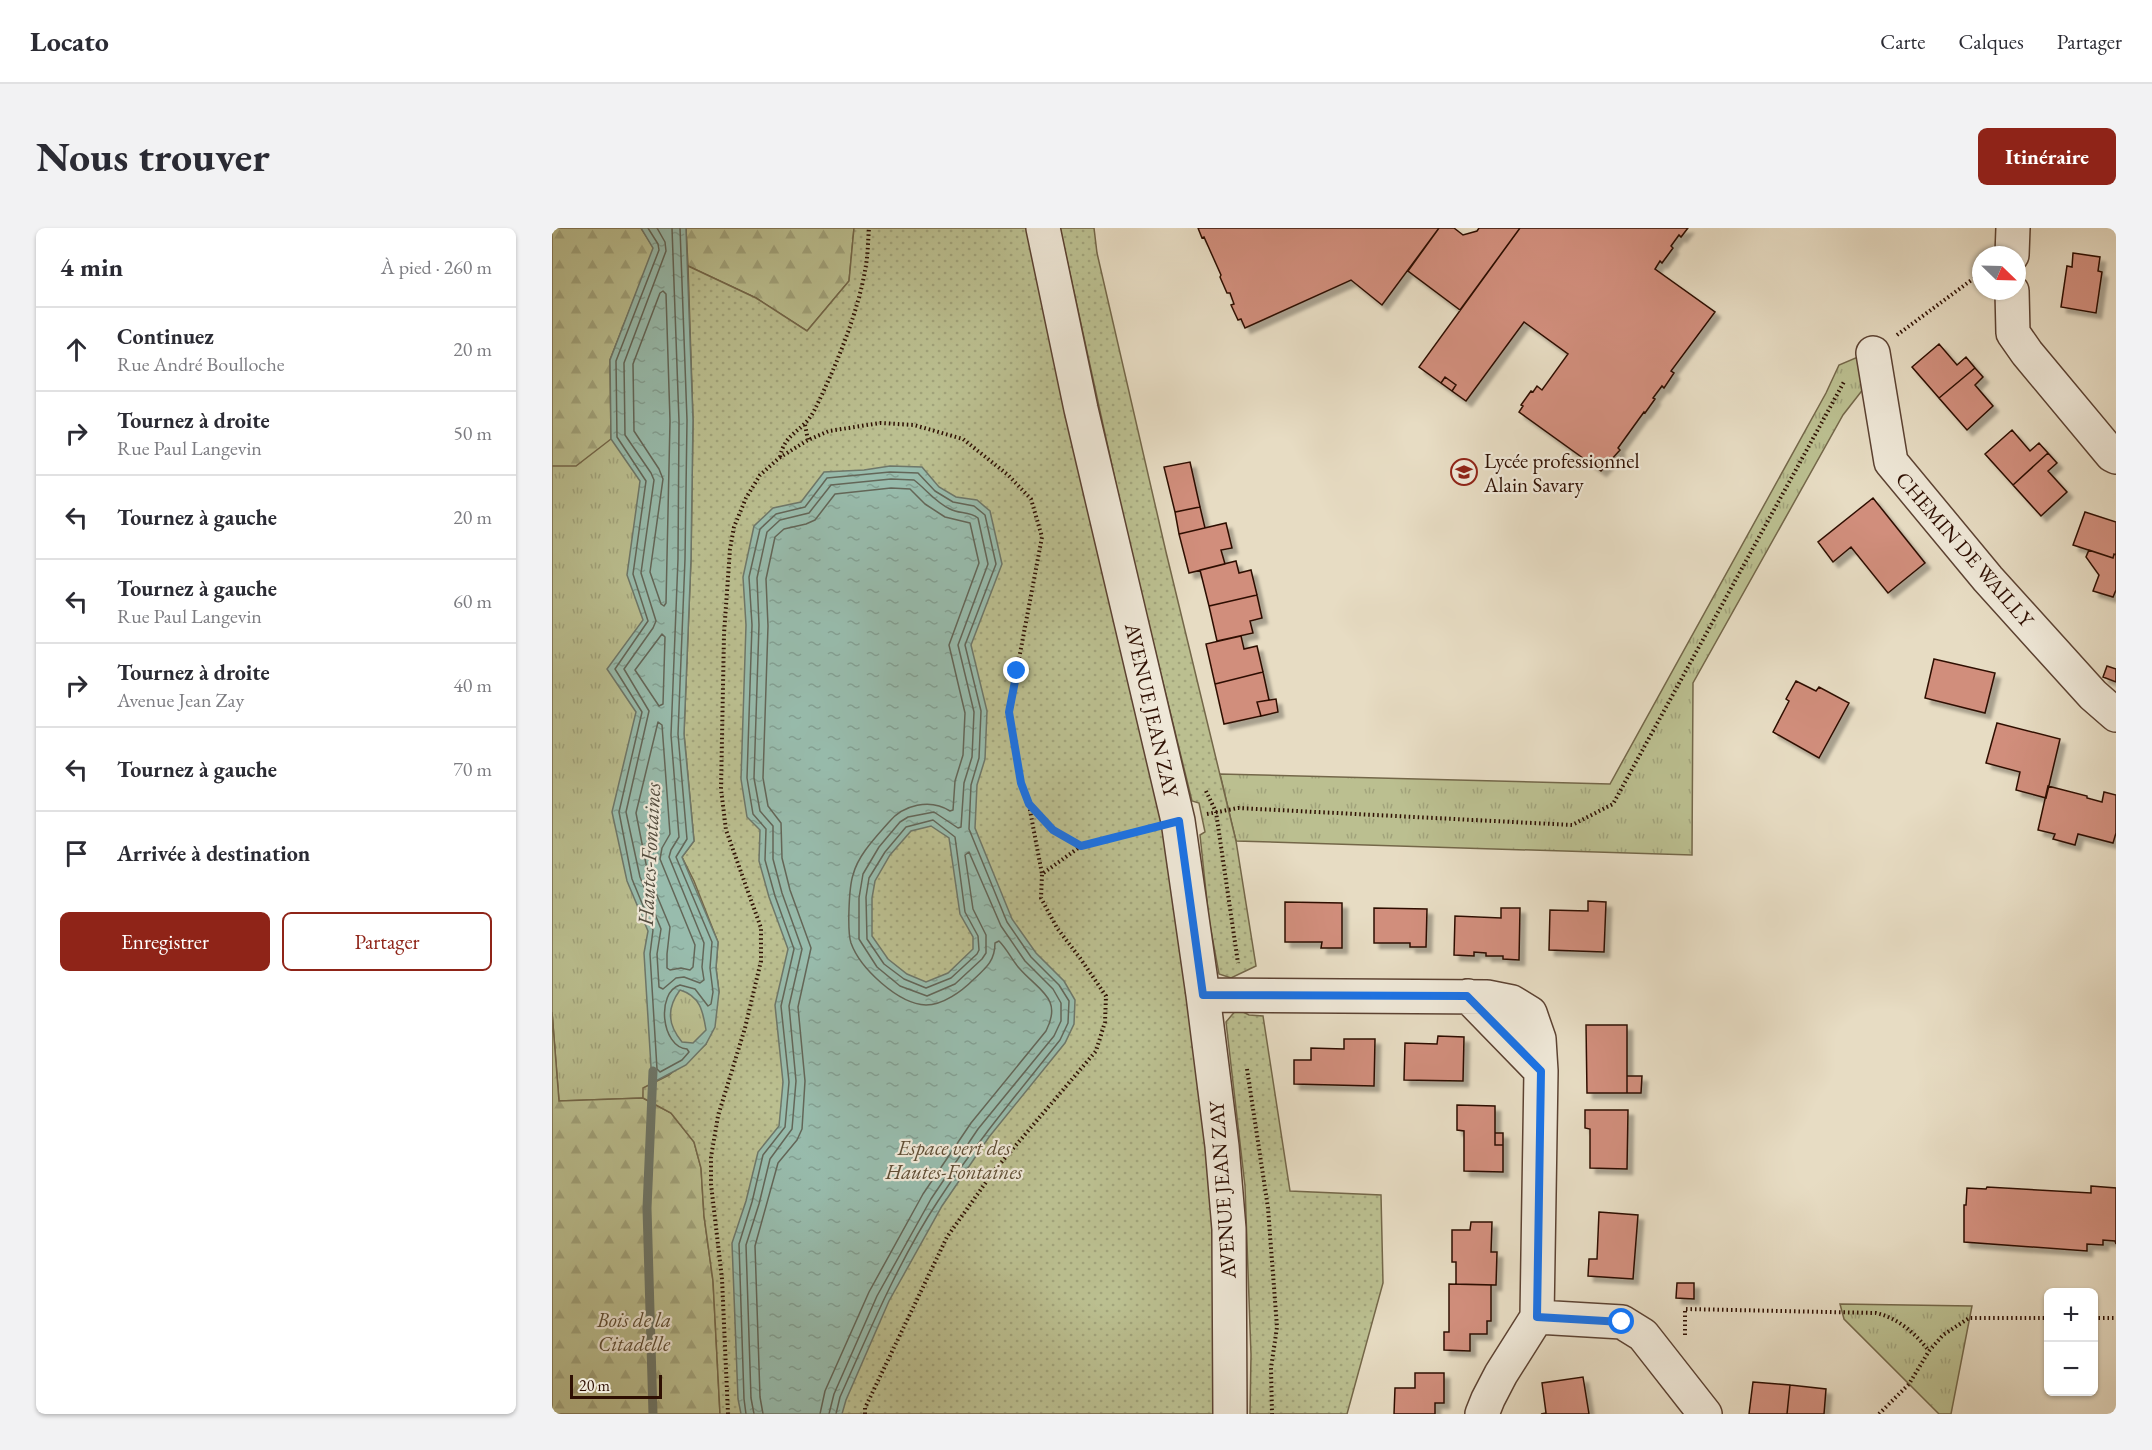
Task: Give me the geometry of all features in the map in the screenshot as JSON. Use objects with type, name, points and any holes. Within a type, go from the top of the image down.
[{"type":"street","name":"AVENUE JEAN ZAY","points":[[1043,228],[1081,409],[1179,821],[1222,1146],[1229,1229],[1230,1414]]},
{"type":"street","points":[[2012,246],[2013,228]]},
{"type":"street","points":[[2012,300],[2013,333],[2027,353],[2116,457]]},
{"type":"street","name":"CHEMIN DE WAILLY","points":[[1873,353],[1891,462],[1989,579],[2093,695],[2116,715]]},
{"type":"street","points":[[1203,995],[1467,996],[1541,1071],[1537,1317],[1497,1382],[1482,1414]]},
{"type":"street","points":[[1537,1317],[1622,1322],[1643,1335],[1705,1414]]},
{"type":"path","points":[[779,458],[782,445],[805,425],[813,413],[839,353],[859,296],[866,265],[869,228]]},
{"type":"path","points":[[1042,874],[1081,846],[1238,808],[1572,825],[1613,804],[1852,367],[1972,280]]},
{"type":"path","points":[[728,1414],[722,1279],[711,1184],[711,1157],[718,1116],[745,1028],[761,961],[761,928],[726,830],[721,789],[724,634],[730,549],[734,527],[746,498],[759,475],[779,458],[808,440],[829,431],[880,423],[914,425],[963,440],[1008,475],[1031,500],[1042,537],[1009,712],[1021,783],[1029,804],[1042,874],[1041,898],[1057,928],[1106,996],[1105,1022],[1096,1051],[1001,1162],[947,1237],[865,1408],[865,1414]]},
{"type":"path","points":[[805,425],[808,440]]},
{"type":"path","points":[[1029,804],[1053,830],[1081,846]]},
{"type":"path","points":[[1684,1387],[1685,1309],[1876,1313],[1887,1315],[1908,1329],[1929,1351]]},
{"type":"path","points":[[1879,1414],[1909,1384],[1929,1351],[1943,1335],[1969,1318],[2044,1318]]},
{"type":"path","points":[[2098,1318],[2116,1318]]},
{"type":"green space","points":[[552,228],[686,228],[715,1027],[686,1065],[644,1088],[643,1098],[559,1101],[552,1012]]},
{"type":"green space","points":[[552,228],[641,228],[654,248],[610,360],[611,439],[576,466],[552,466]]},
{"type":"green space","points":[[686,228],[854,228],[849,281],[807,331],[756,298],[688,266]]},
{"type":"green space","name":"Espace vert des Hautes-Fontaines","points":[[854,228],[1030,228],[1167,845],[1207,1135],[1214,1229],[1218,1414],[720,1414],[713,1281],[704,1216],[701,1168],[694,1142],[671,1113],[643,1098],[643,1088],[669,1075],[706,1044],[719,992],[716,968],[718,942],[682,857],[694,841],[684,734],[691,559],[693,420],[688,266],[756,298],[807,331],[849,281]]},
{"type":"green space","points":[[1060,228],[1094,228],[1097,253],[1166,552],[1236,841],[1256,966],[1231,978],[1219,974],[1209,920],[1200,835],[1205,832],[1199,803],[1192,801],[1130,548]]},
{"type":"green space","points":[[1872,351],[1889,356],[1843,415],[1693,683],[1692,855],[1236,841],[1220,774],[1610,784],[1826,393],[1839,365]]},
{"type":"green space","points":[[1237,1009],[1249,1015],[1263,1016],[1290,1191],[1381,1195],[1383,1283],[1347,1414],[1250,1414],[1251,1355],[1245,1186],[1226,1022]]},
{"type":"green space","name":"Bois de la Citadelle","points":[[552,1012],[559,1101],[643,1098],[671,1113],[694,1142],[701,1168],[704,1216],[713,1281],[720,1414],[552,1414]]},
{"type":"green space","points":[[1840,1304],[1972,1306],[1951,1414],[1939,1414],[1844,1319]]},
{"type":"water","points":[[641,228],[686,228],[693,420],[691,559],[684,734],[694,841],[682,857],[718,942],[716,968],[719,992],[715,1027],[706,1044],[686,1065],[652,1083],[644,953],[648,931],[627,881],[612,812],[636,712],[607,669],[643,620],[627,575],[640,481],[611,439],[610,360],[653,248]],"holes":[[[680,990],[687,993],[699,1005],[706,1030],[693,1043],[682,1042],[677,1036],[671,1017],[675,997]]]},
{"type":"water","points":[[890,466],[922,467],[939,487],[956,497],[977,500],[990,511],[1002,564],[971,645],[987,711],[985,759],[977,785],[975,828],[1012,919],[1036,953],[1064,981],[1075,1000],[1074,1024],[1065,1043],[989,1137],[942,1206],[889,1301],[842,1414],[741,1414],[738,1399],[732,1243],[746,1201],[758,1152],[779,1126],[783,1082],[775,1005],[788,949],[759,861],[760,830],[747,817],[741,779],[746,625],[743,577],[754,526],[773,508],[801,502],[824,472]],"holes":[[[931,826],[949,838],[960,914],[973,937],[973,949],[948,973],[926,982],[907,974],[888,959],[872,936],[872,898],[875,881],[890,855],[911,831]]]},
{"type":"building","points":[[1198,228],[1439,228],[1382,305],[1351,280],[1245,328],[1241,319],[1238,320],[1231,305],[1234,304],[1230,293],[1227,293],[1221,275]]},
{"type":"building","points":[[1439,228],[1454,228],[1463,235],[1477,231],[1479,228],[1520,228],[1460,310],[1408,271]]},
{"type":"building","points":[[1520,228],[1688,228],[1681,237],[1679,235],[1671,246],[1673,248],[1655,269],[1715,312],[1671,371],[1674,373],[1664,388],[1662,386],[1653,398],[1655,399],[1618,448],[1620,450],[1601,471],[1519,412],[1531,391],[1533,392],[1537,386],[1542,390],[1568,354],[1524,322],[1466,401],[1452,391],[1456,385],[1445,377],[1441,383],[1419,367]]},
{"type":"building","points":[[2073,253],[2100,257],[2098,271],[2102,272],[2096,313],[2061,307],[2067,266],[2072,267]]},
{"type":"building","points":[[1939,344],[1957,365],[1966,357],[1975,368],[1939,398],[1912,367]]},
{"type":"building","points":[[1975,368],[1983,377],[1975,385],[1993,406],[1967,430],[1939,398]]},
{"type":"building","points":[[1445,377],[1456,385],[1452,391],[1441,383]]},
{"type":"building","points":[[2012,430],[2030,451],[2039,443],[2048,453],[2013,485],[1985,454]]},
{"type":"building","points":[[2048,453],[2057,463],[2048,471],[2067,492],[2041,516],[2013,485]]},
{"type":"building","points":[[1190,462],[1200,507],[1175,512],[1164,467]]},
{"type":"building","points":[[1873,498],[1925,563],[1888,593],[1851,547],[1833,562],[1818,542]]},
{"type":"building","points":[[1200,507],[1205,528],[1179,534],[1175,512]]},
{"type":"building","points":[[2085,512],[2116,522],[2116,555],[2114,554],[2113,558],[2073,545]]},
{"type":"building","points":[[1226,523],[1232,548],[1221,550],[1225,564],[1189,573],[1179,534]]},
{"type":"building","points":[[2089,550],[2113,558],[2114,554],[2116,555],[2116,590],[2113,597],[2093,591],[2099,575],[2086,557]]},
{"type":"building","points":[[1236,561],[1239,573],[1251,570],[1257,595],[1209,606],[1200,570]]},
{"type":"building","points":[[1257,595],[1262,618],[1250,621],[1253,633],[1217,641],[1209,606]]},
{"type":"building","points":[[1241,636],[1244,649],[1257,646],[1263,672],[1215,684],[1206,644]]},
{"type":"building","points":[[1934,659],[1995,673],[1985,713],[1925,698]]},
{"type":"building","points":[[2107,666],[2116,669],[2116,682],[2103,677]]},
{"type":"building","points":[[1263,672],[1269,700],[1257,702],[1261,716],[1224,724],[1215,684]]},
{"type":"building","points":[[1796,681],[1816,691],[1819,687],[1849,703],[1819,758],[1773,732],[1789,701],[1786,699]]},
{"type":"building","points":[[1276,699],[1278,712],[1261,716],[1257,702]]},
{"type":"building","points":[[1997,723],[2060,739],[2046,798],[2016,790],[2020,772],[1986,763]]},
{"type":"building","points":[[2048,786],[2102,802],[2104,792],[2116,795],[2116,833],[2113,843],[2078,834],[2075,845],[2053,839],[2055,834],[2038,830]]},
{"type":"building","points":[[1588,901],[1606,902],[1604,952],[1549,950],[1550,910],[1588,911]]},
{"type":"building","points":[[1285,902],[1342,903],[1342,948],[1321,948],[1322,942],[1285,942]]},
{"type":"building","points":[[1374,908],[1427,909],[1426,947],[1410,947],[1410,943],[1374,943]]},
{"type":"building","points":[[1501,908],[1520,908],[1519,960],[1503,959],[1503,956],[1486,956],[1486,953],[1474,952],[1474,956],[1454,955],[1455,916],[1501,918]]},
{"type":"building","points":[[1586,1025],[1627,1025],[1627,1093],[1587,1093]]},
{"type":"building","points":[[1438,1036],[1464,1037],[1463,1081],[1404,1080],[1405,1043],[1437,1044]]},
{"type":"building","points":[[1344,1039],[1375,1039],[1374,1086],[1294,1084],[1294,1060],[1311,1060],[1311,1048],[1344,1049]]},
{"type":"building","points":[[1627,1076],[1642,1076],[1641,1093],[1627,1093]]},
{"type":"building","points":[[1457,1105],[1495,1106],[1495,1145],[1503,1145],[1503,1172],[1464,1171],[1464,1131],[1457,1130]]},
{"type":"building","points":[[1585,1110],[1628,1110],[1627,1169],[1590,1168],[1590,1129],[1585,1128]]},
{"type":"building","points":[[1495,1133],[1503,1133],[1503,1145],[1495,1145]]},
{"type":"building","points":[[2091,1186],[2116,1188],[2116,1244],[2115,1241],[2103,1240],[2103,1245],[2087,1244],[2087,1251],[1964,1242],[1964,1205],[1966,1205],[1967,1188],[1986,1189],[1987,1187],[2091,1193]]},
{"type":"building","points":[[1599,1212],[1638,1215],[1633,1279],[1588,1276],[1589,1259],[1597,1259]]},
{"type":"building","points":[[1471,1222],[1492,1222],[1491,1252],[1497,1252],[1496,1285],[1456,1284],[1456,1262],[1452,1262],[1452,1230],[1470,1230]]},
{"type":"building","points":[[1677,1283],[1694,1283],[1694,1299],[1676,1298]]},
{"type":"building","points":[[1449,1284],[1491,1285],[1491,1321],[1487,1321],[1487,1334],[1470,1334],[1470,1351],[1444,1350],[1444,1332],[1449,1332]]},
{"type":"building","points":[[1415,1373],[1444,1373],[1444,1403],[1435,1403],[1435,1414],[1394,1414],[1395,1388],[1415,1388]]},
{"type":"building","points":[[1583,1377],[1589,1414],[1541,1414],[1546,1413],[1542,1383]]},
{"type":"building","points":[[1753,1382],[1790,1385],[1787,1414],[1749,1414]]},
{"type":"building","points":[[1790,1385],[1826,1389],[1824,1414],[1787,1414]]},
{"type":"waterway","name":"Hautes-Fontaines","points":[[653,1071],[647,1208],[653,1414]]},
{"type":"place","name":"Lycée professionnel Alain Savary","points":[[1464,472]]},
{"type":"route","points":[[1017,671],[1009,712],[1021,783],[1029,804],[1053,830],[1081,846],[1179,821],[1203,995],[1467,996],[1541,1071],[1537,1317],[1622,1322]]}]
